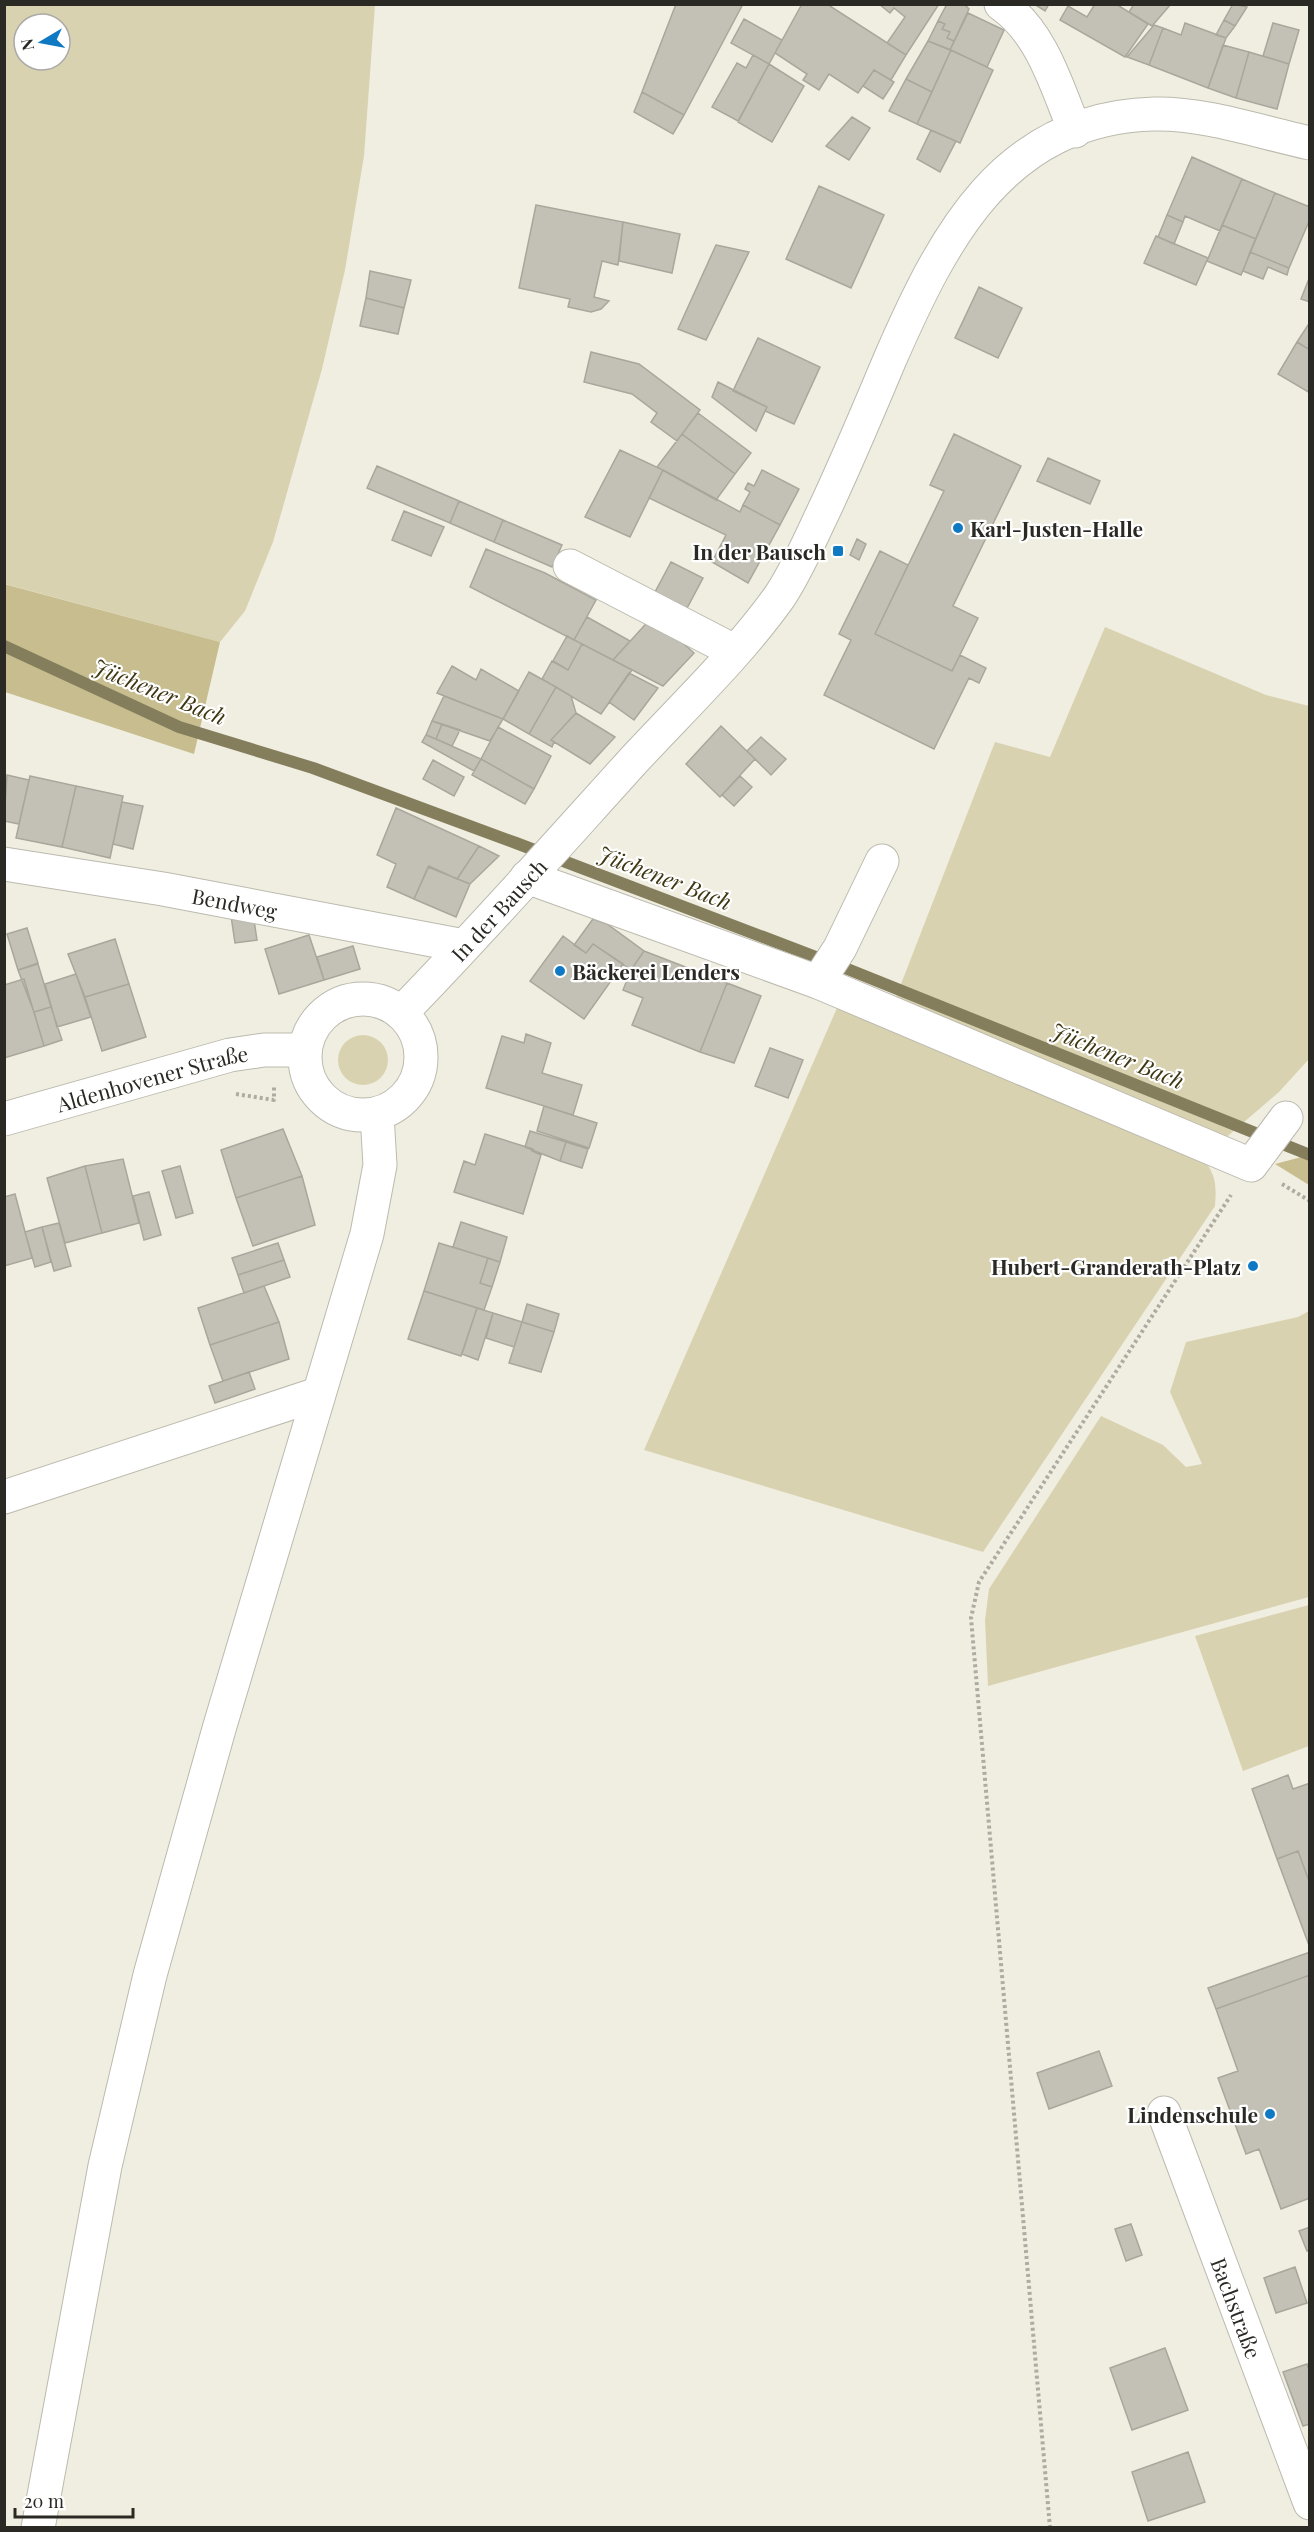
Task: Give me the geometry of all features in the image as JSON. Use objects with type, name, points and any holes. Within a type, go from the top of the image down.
[{"type":"street","points":[[1001,4],[1018,19],[1040,50],[1075,131]]},
{"type":"street","name":"In der Bausch","points":[[401,1013],[734,651],[767,612],[791,577],[831,497],[901,334],[955,230],[978,199],[1006,170],[1041,147],[1075,131],[1125,117],[1173,115],[1310,143]]},
{"type":"street","points":[[570,567],[734,651]]},
{"type":"street","points":[[828,967],[882,861]]},
{"type":"street","name":"Bendweg","points":[[4,864],[163,889],[464,946]]},
{"type":"street","points":[[530,874],[828,967],[1256,1157],[1286,1118]]},
{"type":"street","points":[[357,998],[378,1000],[401,1013],[419,1038],[422,1058],[419,1076],[409,1093],[395,1107],[376,1115],[347,1114],[321,1098],[310,1083],[304,1050],[316,1023],[338,1004],[357,998]]},
{"type":"street","name":"Aldenhovener Straße","points":[[4,1119],[231,1055],[264,1050],[304,1050]]},
{"type":"street","points":[[38,2528],[103,2176],[150,1975],[190,1826],[375,1200],[380,1165],[376,1115]]},
{"type":"street","points":[[4,1497],[318,1394]]},
{"type":"street","name":"Bachstraße","points":[[1164,2113],[1307,2488]]},
{"type":"path","points":[[1050,2528],[971,1618],[979,1582],[1256,1157]]},
{"type":"shaded area","points":[[4,5],[375,5],[364,156],[345,270],[322,369],[273,542],[245,611],[220,642],[5,584]]},
{"type":"shaded area","points":[[4,584],[220,642],[194,754],[5,692]]},
{"type":"shaded area","points":[[1105,627],[1266,695],[1309,706],[1309,1059],[1279,1092],[1222,1141],[894,1002],[995,742],[1050,757]]},
{"type":"shaded area","points":[[837,1008],[1198,1152],[1214,1177],[1215,1206],[983,1552],[644,1450]]},
{"type":"shaded area","points":[[358,1035],[368,1035],[381,1042],[388,1055],[388,1065],[381,1078],[368,1085],[358,1085],[349,1081],[342,1074],[338,1065],[338,1055],[342,1046],[349,1039]]},
{"type":"shaded area","points":[[1309,1155],[1309,1185],[1275,1164]]},
{"type":"shaded area","points":[[1309,1311],[1309,1597],[988,1686],[985,1620],[989,1589],[1101,1416],[1163,1445],[1186,1467],[1202,1464],[1170,1392],[1186,1342],[1298,1317]]},
{"type":"shaded area","points":[[1309,1605],[1309,1746],[1243,1771],[1195,1636]]},
{"type":"building","points":[[676,4],[743,4],[684,115],[642,92]]},
{"type":"building","points":[[802,4],[827,4],[906,55],[891,80],[874,70],[858,93],[829,74],[819,90],[803,80],[807,74],[775,53]]},
{"type":"building","points":[[879,4],[939,4],[906,55],[887,43],[905,17],[894,8],[890,13]]},
{"type":"building","points":[[947,4],[964,4],[969,9],[954,41],[947,38],[950,32],[942,29],[945,24],[938,21]]},
{"type":"building","points":[[1034,4],[1049,4],[1045,11]]},
{"type":"building","points":[[1095,4],[1116,4],[1148,24],[1125,57],[1060,20],[1068,6],[1087,17]]},
{"type":"building","points":[[1134,4],[1171,4],[1152,26],[1129,12]]},
{"type":"building","points":[[1233,4],[1247,7],[1235,26],[1224,20]]},
{"type":"building","points":[[968,13],[1004,30],[987,67],[950,50]]},
{"type":"building","points":[[744,19],[782,40],[769,64],[731,43]]},
{"type":"building","points":[[1224,20],[1235,26],[1226,38],[1216,35]]},
{"type":"building","points":[[938,21],[945,24],[942,29],[950,32],[947,38],[954,41],[950,50],[928,41]]},
{"type":"building","points":[[1185,23],[1226,38],[1208,88],[1149,65],[1163,28],[1181,35]]},
{"type":"building","points":[[1273,23],[1299,30],[1289,64],[1263,56]]},
{"type":"building","points":[[1154,25],[1163,28],[1149,65],[1127,57]]},
{"type":"building","points":[[928,41],[951,50],[932,92],[906,79]]},
{"type":"building","points":[[1223,45],[1249,52],[1236,98],[1208,88]]},
{"type":"building","points":[[951,50],[993,70],[960,143],[917,124]]},
{"type":"building","points":[[1249,52],[1289,64],[1277,109],[1236,98]]},
{"type":"building","points":[[753,55],[769,64],[738,121],[712,107],[737,63],[746,68]]},
{"type":"building","points":[[769,64],[804,86],[772,142],[738,122]]},
{"type":"building","points":[[874,70],[894,82],[883,99],[863,86]]},
{"type":"building","points":[[906,79],[932,92],[917,124],[889,111]]},
{"type":"building","points":[[642,92],[684,115],[673,134],[634,112]]},
{"type":"building","points":[[852,117],[870,128],[849,160],[826,146]]},
{"type":"building","points":[[931,130],[956,141],[940,172],[917,159]]},
{"type":"building","points":[[1192,157],[1242,179],[1220,231],[1185,216],[1183,222],[1167,215]]},
{"type":"building","points":[[1242,179],[1275,193],[1256,239],[1222,225]]},
{"type":"building","points":[[819,186],[884,215],[851,288],[786,259]]},
{"type":"building","points":[[1275,193],[1310,207],[1310,219],[1289,268],[1250,252]]},
{"type":"building","points":[[536,205],[623,222],[618,265],[602,261],[594,297],[609,301],[601,309],[591,312],[568,307],[570,299],[519,288]]},
{"type":"building","points":[[1167,215],[1183,222],[1174,244],[1158,237]]},
{"type":"building","points":[[623,222],[680,234],[672,273],[619,261]]},
{"type":"building","points":[[1222,225],[1256,239],[1241,275],[1207,261]]},
{"type":"building","points":[[1156,236],[1208,258],[1196,285],[1144,263]]},
{"type":"building","points":[[716,245],[749,252],[706,340],[678,329]]},
{"type":"building","points":[[1250,252],[1289,268],[1287,275],[1268,267],[1263,279],[1243,271]]},
{"type":"building","points":[[370,271],[411,280],[404,308],[366,298]]},
{"type":"building","points":[[1310,276],[1310,302],[1301,299]]},
{"type":"building","points":[[979,287],[1022,308],[998,358],[955,338]]},
{"type":"building","points":[[366,298],[404,308],[398,334],[360,326]]},
{"type":"building","points":[[1310,322],[1310,350],[1297,342]]},
{"type":"building","points":[[758,338],[820,367],[794,424],[765,411],[767,407],[733,391]]},
{"type":"building","points":[[1297,342],[1310,350],[1310,393],[1278,374]]},
{"type":"building","points":[[591,352],[639,364],[700,410],[677,441],[651,422],[657,413],[632,394],[584,382]]},
{"type":"building","points":[[718,382],[767,407],[756,431],[712,397]]},
{"type":"building","points":[[698,413],[751,453],[735,474],[682,434]]},
{"type":"building","points":[[682,434],[735,474],[716,500],[657,467]]},
{"type":"building","name":"Karl-Justen-Halle","points":[[954,434],[1021,466],[953,606],[978,618],[952,671],[875,634],[944,491],[930,485]]},
{"type":"building","points":[[620,450],[663,470],[630,537],[585,517]]},
{"type":"building","points":[[1048,458],[1100,481],[1090,504],[1037,481]]},
{"type":"building","points":[[377,466],[459,501],[450,523],[367,488]]},
{"type":"building","points":[[663,470],[740,512],[743,505],[780,525],[748,583],[712,562],[726,535],[649,498]]},
{"type":"building","points":[[762,470],[799,489],[780,525],[743,505],[750,492],[745,489],[748,483],[754,486]]},
{"type":"building","points":[[459,501],[503,520],[494,542],[450,523]]},
{"type":"building","points":[[404,511],[444,527],[431,556],[392,540]]},
{"type":"building","points":[[503,520],[562,545],[552,567],[494,542]]},
{"type":"building","points":[[857,539],[866,544],[859,560],[850,555]]},
{"type":"building","points":[[486,549],[545,573],[596,600],[574,640],[470,587]]},
{"type":"building","points":[[880,551],[908,565],[875,634],[952,671],[960,655],[986,668],[979,683],[969,678],[934,749],[824,695],[851,640],[839,634]]},
{"type":"building","points":[[671,562],[703,578],[686,610],[654,594]]},
{"type":"building","points":[[653,616],[694,653],[663,686],[613,660]]},
{"type":"building","points":[[587,617],[630,641],[613,660],[574,640]]},
{"type":"building","points":[[567,636],[582,644],[568,670],[553,661]]},
{"type":"building","points":[[582,644],[632,670],[601,714],[542,679],[552,661],[568,670]]},
{"type":"building","points":[[452,666],[476,680],[481,669],[519,691],[503,719],[437,693]]},
{"type":"building","points":[[529,672],[556,687],[529,734],[503,719]]},
{"type":"building","points":[[629,673],[658,688],[634,720],[609,702]]},
{"type":"building","points":[[556,687],[571,696],[576,713],[551,740],[554,742],[552,747],[529,734]]},
{"type":"building","points":[[444,696],[503,719],[490,741],[432,721]]},
{"type":"building","points":[[576,713],[615,737],[590,764],[551,740]]},
{"type":"building","points":[[432,721],[442,724],[436,739],[426,735]]},
{"type":"building","points":[[442,724],[460,730],[452,746],[436,739]]},
{"type":"building","points":[[721,726],[755,759],[720,797],[686,764]]},
{"type":"building","points":[[498,727],[551,756],[534,789],[481,759]]},
{"type":"building","points":[[426,735],[481,759],[474,771],[422,742]]},
{"type":"building","points":[[761,737],[786,759],[771,775],[747,751]]},
{"type":"building","points":[[481,759],[534,789],[525,804],[472,775]]},
{"type":"building","points":[[433,760],[464,777],[454,796],[423,779]]},
{"type":"building","points":[[7,775],[29,780],[19,824],[4,821]]},
{"type":"building","points":[[30,776],[76,786],[62,847],[16,838]]},
{"type":"building","points":[[740,776],[752,787],[734,806],[722,795]]},
{"type":"building","points":[[76,786],[123,796],[110,858],[62,847]]},
{"type":"building","points":[[122,802],[143,806],[133,849],[113,844]]},
{"type":"building","points":[[396,808],[479,846],[457,879],[429,866],[414,899],[387,887],[396,864],[377,855]]},
{"type":"building","points":[[479,846],[499,856],[470,884],[457,879]]},
{"type":"building","points":[[428,867],[470,884],[456,917],[414,899]]},
{"type":"building","points":[[231,916],[254,920],[257,940],[235,943]]},
{"type":"building","points":[[593,919],[607,924],[644,951],[631,970],[593,944],[586,953],[574,945]]},
{"type":"building","points":[[27,928],[38,963],[18,970],[7,934]]},
{"type":"building","points":[[309,935],[324,980],[279,994],[265,949]]},
{"type":"building","points":[[563,936],[586,953],[593,944],[623,964],[584,1019],[530,981]]},
{"type":"building","points":[[115,939],[129,984],[85,997],[68,954]]},
{"type":"building","points":[[353,946],[360,969],[324,980],[317,957]]},
{"type":"building","points":[[644,951],[727,983],[700,1052],[632,1025],[643,998],[623,990],[631,970]]},
{"type":"building","points":[[38,964],[51,1007],[34,1012],[18,970]]},
{"type":"building","points":[[76,974],[91,1017],[57,1027],[45,984]]},
{"type":"building","points":[[24,979],[44,1046],[4,1058],[4,985]]},
{"type":"building","points":[[727,983],[761,996],[734,1063],[700,1052]]},
{"type":"building","points":[[129,984],[146,1037],[102,1051],[85,997]]},
{"type":"building","points":[[51,1007],[62,1040],[44,1046],[34,1012]]},
{"type":"building","points":[[526,1034],[551,1043],[542,1073],[582,1085],[573,1115],[486,1088],[502,1036],[524,1043]]},
{"type":"building","points":[[770,1048],[803,1060],[788,1098],[755,1086]]},
{"type":"building","points":[[544,1106],[597,1123],[589,1148],[537,1131]]},
{"type":"building","points":[[283,1129],[302,1176],[236,1198],[221,1150]]},
{"type":"building","points":[[530,1131],[566,1142],[560,1161],[525,1147]]},
{"type":"building","points":[[485,1134],[533,1149],[532,1151],[541,1155],[523,1214],[454,1192],[464,1161],[475,1165]]},
{"type":"building","points":[[566,1142],[588,1149],[582,1168],[560,1161]]},
{"type":"building","points":[[123,1159],[139,1223],[102,1233],[85,1166]]},
{"type":"building","points":[[85,1166],[102,1233],[65,1243],[47,1178]]},
{"type":"building","points":[[180,1166],[193,1213],[176,1218],[162,1171]]},
{"type":"building","points":[[302,1176],[315,1225],[253,1246],[236,1198]]},
{"type":"building","points":[[149,1192],[161,1235],[144,1240],[133,1196]]},
{"type":"building","points":[[15,1194],[32,1258],[4,1266],[4,1197]]},
{"type":"building","points":[[461,1222],[507,1237],[500,1262],[453,1247]]},
{"type":"building","points":[[59,1223],[71,1266],[54,1271],[42,1227]]},
{"type":"building","points":[[42,1227],[51,1262],[35,1267],[25,1232]]},
{"type":"building","points":[[278,1243],[284,1260],[238,1275],[232,1258]]},
{"type":"building","points":[[439,1243],[488,1258],[480,1283],[492,1287],[484,1310],[424,1291]]},
{"type":"building","points":[[488,1258],[500,1262],[492,1287],[480,1283]]},
{"type":"building","points":[[284,1260],[290,1277],[244,1293],[238,1275]]},
{"type":"building","points":[[264,1286],[279,1322],[210,1345],[198,1308]]},
{"type":"building","points":[[424,1291],[477,1308],[461,1356],[408,1339]]},
{"type":"building","points":[[527,1304],[559,1314],[554,1332],[522,1322]]},
{"type":"building","points":[[477,1308],[493,1313],[478,1360],[462,1354]]},
{"type":"building","points":[[493,1313],[522,1322],[514,1347],[486,1338]]},
{"type":"building","points":[[279,1322],[289,1359],[223,1381],[210,1345]]},
{"type":"building","points":[[522,1322],[554,1332],[541,1372],[509,1363]]},
{"type":"building","points":[[249,1372],[255,1389],[215,1403],[209,1386]]},
{"type":"building","points":[[1288,1775],[1293,1789],[1310,1783],[1310,1884],[1298,1851],[1277,1859],[1252,1789]]},
{"type":"building","points":[[1298,1851],[1310,1884],[1310,1948],[1277,1859]]},
{"type":"building","points":[[1310,1952],[1310,1975],[1216,2009],[1208,1988]]},
{"type":"building","name":"Lindenschule","points":[[1310,1975],[1310,2198],[1281,2209],[1259,2149],[1246,2154],[1218,2078],[1238,2071],[1216,2009]]},
{"type":"building","points":[[1099,2051],[1112,2086],[1049,2109],[1037,2073]]},
{"type":"building","points":[[1131,2224],[1142,2255],[1126,2261],[1115,2229]]},
{"type":"building","points":[[1310,2227],[1310,2250],[1307,2251],[1299,2231]]},
{"type":"building","points":[[1295,2267],[1307,2303],[1276,2313],[1264,2278]]},
{"type":"building","points":[[1165,2348],[1188,2410],[1132,2430],[1110,2368]]},
{"type":"building","points":[[1307,2364],[1310,2372],[1310,2424],[1303,2426],[1283,2372]]},
{"type":"building","points":[[1188,2452],[1205,2502],[1148,2521],[1132,2472]]},
{"type":"waterway","name":"Jüchener Bach","points":[[4,646],[179,727],[313,768],[516,843],[850,970],[1310,1155]]},
{"type":"place","name":"Karl-Justen-Halle","points":[[958,528]]},
{"type":"place","name":"In der Bausch","points":[[838,551]]},
{"type":"place","name":"Bäckerei Lenders","points":[[560,971]]},
{"type":"place","name":"Hubert-Granderath-Platz","points":[[1253,1266]]},
{"type":"place","name":"Lindenschule","points":[[1270,2114]]}]
